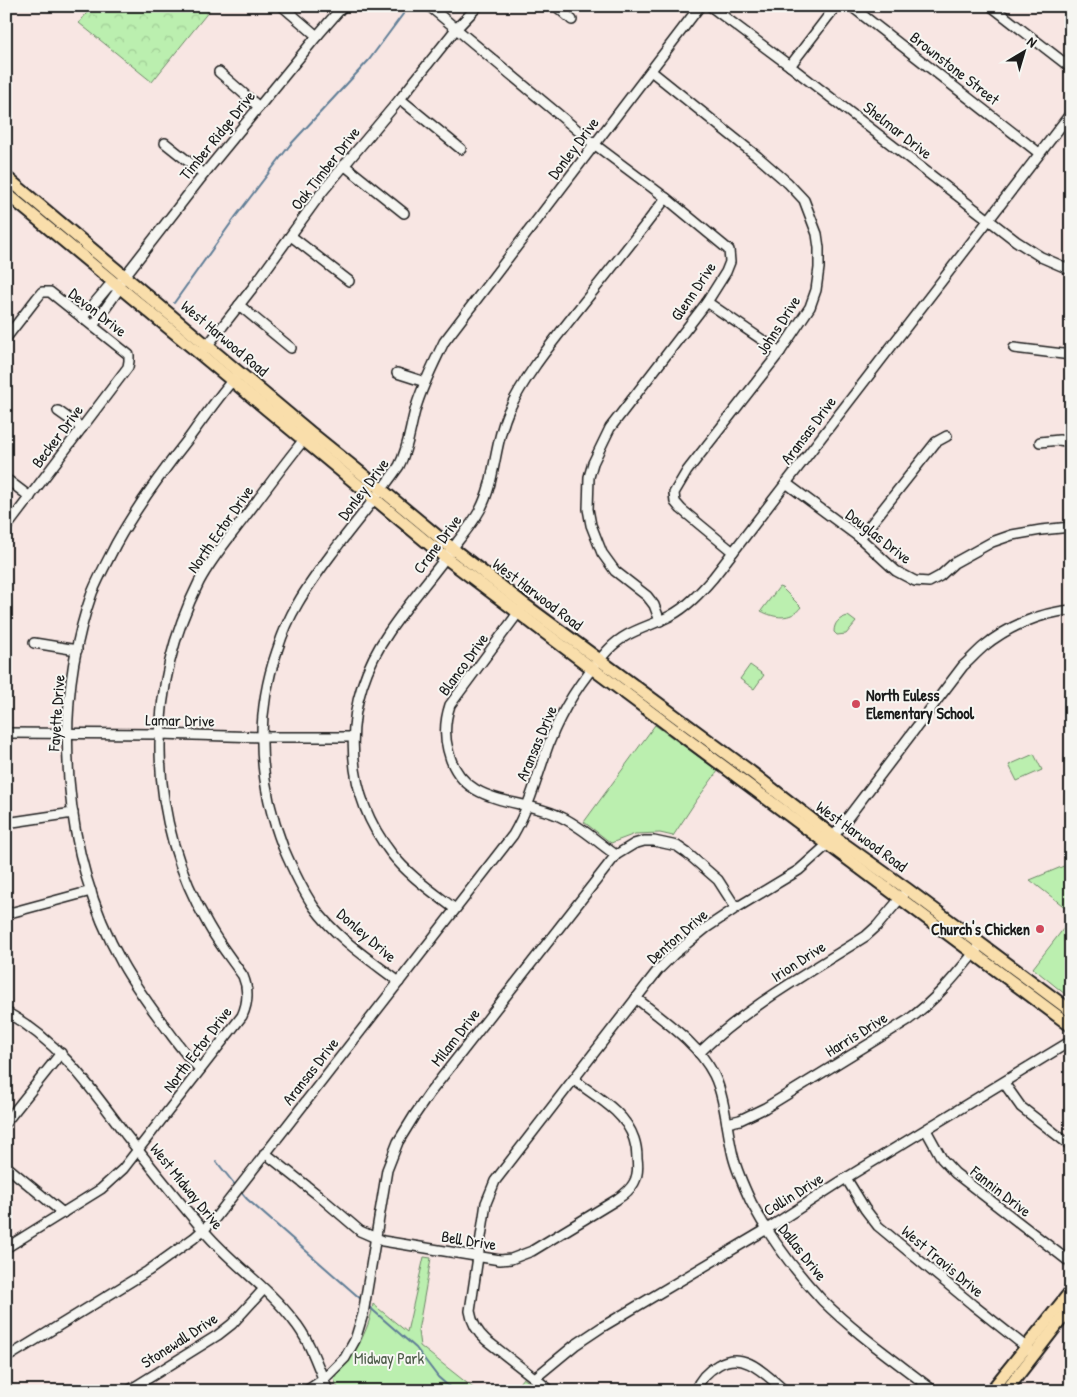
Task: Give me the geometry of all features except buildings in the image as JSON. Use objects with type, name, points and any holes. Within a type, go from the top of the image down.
[{"type":"main road","name":"West Harwood Road","points":[[8,182],[121,280],[449,553],[830,840],[904,894],[981,944],[1071,1011]]},
{"type":"main road","name":"West Harwood Road","points":[[6,193],[121,280]]},
{"type":"main road","name":"West Harwood Road","points":[[904,894],[973,954],[1071,1026]]},
{"type":"main road","points":[[1006,1391],[1030,1350],[1071,1291]]},
{"type":"main road","points":[[991,1391],[1071,1307]]},
{"type":"street","points":[[282,6],[317,36]]},
{"type":"street","name":"Timber Ridge Drive","points":[[121,280],[204,174],[343,6]]},
{"type":"street","name":"Glenn Drive","points":[[429,6],[594,144],[666,198],[728,250],[730,262],[726,272],[707,302],[610,428],[593,463],[589,477],[588,509],[591,525],[602,553],[615,571],[647,596],[654,605],[660,621]]},
{"type":"street","name":"Oak Timber Drive","points":[[204,349],[291,236],[322,192],[456,29],[478,6]]},
{"type":"street","points":[[556,6],[572,20]]},
{"type":"street","name":"Donley Drive","points":[[399,982],[338,934],[315,908],[290,865],[271,810],[262,756],[262,723],[269,674],[286,626],[297,604],[317,573],[379,494],[405,455],[415,408],[444,342],[700,6]]},
{"type":"street","name":"Shelmar Drive","points":[[710,6],[1016,241],[1042,257],[1071,270]]},
{"type":"street","points":[[790,66],[836,6]]},
{"type":"street","name":"Brownstone Street","points":[[851,6],[1040,153]]},
{"type":"street","points":[[991,6],[1071,68]]},
{"type":"street","name":"Johns Drive","points":[[651,71],[788,183],[804,200],[817,234],[819,268],[816,290],[810,307],[780,352],[686,471],[674,493],[675,502],[681,509],[733,552]]},
{"type":"street","points":[[219,72],[259,107]]},
{"type":"street","points":[[400,99],[461,149]]},
{"type":"street","name":"Aransas Drive","points":[[6,1358],[148,1271],[213,1221],[513,835],[527,806],[556,728],[574,694],[596,665],[623,637],[660,621],[686,606],[713,578],[1071,113]]},
{"type":"street","points":[[165,143],[204,174]]},
{"type":"street","points":[[344,165],[404,214]]},
{"type":"street","name":"Crane Drive","points":[[455,909],[414,878],[402,866],[390,852],[370,817],[360,790],[355,767],[352,737],[359,693],[370,663],[389,632],[480,511],[486,498],[500,437],[508,413],[529,376],[666,198]]},
{"type":"street","points":[[291,236],[349,281]]},
{"type":"street","points":[[82,318],[108,287],[121,280]]},
{"type":"street","points":[[93,326],[117,292],[121,280]]},
{"type":"street","name":"Devon Drive","points":[[6,338],[36,298],[42,292],[50,292],[128,355],[129,361]]},
{"type":"street","points":[[707,302],[780,352]]},
{"type":"street","points":[[239,305],[291,348]]},
{"type":"street","points":[[1014,348],[1071,355]]},
{"type":"street","name":"Becker Drive","points":[[6,528],[128,367],[129,361]]},
{"type":"street","points":[[397,373],[425,382]]},
{"type":"street","name":"Fayette Drive","points":[[200,1069],[191,1061],[153,1011],[122,962],[102,922],[81,857],[70,788],[67,733],[69,701],[77,650],[93,592],[105,564],[130,520],[156,481],[237,376]]},
{"type":"street","points":[[58,411],[82,428]]},
{"type":"street","name":"North Ector Drive","points":[[6,1248],[101,1189],[123,1168],[242,1016],[245,1009],[248,992],[247,984],[209,927],[192,894],[174,846],[162,792],[159,734],[168,671],[174,646],[200,581],[222,548],[307,436]]},
{"type":"street","points":[[860,538],[936,442],[947,436]]},
{"type":"street","points":[[1040,442],[1059,440],[1071,442]]},
{"type":"street","points":[[9,481],[30,497]]},
{"type":"street","name":"Douglas Drive","points":[[786,483],[860,538],[896,571],[915,581],[929,582],[940,576],[954,563],[992,542],[1012,535],[1071,527]]},
{"type":"street","name":"Blanco Drive","points":[[521,609],[450,705],[445,732],[451,762],[464,782],[482,794],[534,807],[559,816],[574,824],[616,855]]},
{"type":"street","name":"Denton Drive","points":[[551,1391],[486,1340],[478,1333],[474,1326],[470,1310],[486,1204],[495,1181],[658,970],[674,954],[706,928],[800,870],[830,840],[963,666],[979,651],[1006,632],[1039,617],[1058,611],[1071,610]]},
{"type":"street","points":[[34,642],[77,650]]},
{"type":"street","name":"Lamar Drive","points":[[6,733],[352,737]]},
{"type":"street","points":[[6,823],[73,813]]},
{"type":"street","name":"Milam Drive","points":[[306,1391],[324,1379],[345,1358],[359,1330],[387,1170],[398,1142],[429,1094],[616,855],[634,844],[644,841],[677,846],[718,880],[736,908]]},
{"type":"street","points":[[6,914],[91,891]]},
{"type":"street","name":"Irion Drive","points":[[699,1053],[728,1026],[750,1010],[866,936],[904,894]]},
{"type":"street","name":"Harris Drive","points":[[727,1123],[740,1120],[765,1108],[908,1020],[952,981],[981,944]]},
{"type":"street","name":"Dallas Drive","points":[[636,998],[694,1047],[714,1075],[737,1168],[766,1229],[786,1258],[823,1300],[868,1339],[934,1391]]},
{"type":"street","name":"West Midway Drive","points":[[6,1012],[38,1032],[76,1069],[203,1230],[220,1249],[264,1289],[294,1320],[310,1347],[328,1391]]},
{"type":"street","name":"Collin Drive","points":[[535,1378],[576,1344],[602,1327],[766,1229],[1071,1041]]},
{"type":"street","points":[[6,1122],[61,1053]]},
{"type":"street","name":"Bell Drive","points":[[265,1153],[360,1231],[376,1238],[383,1241],[478,1257],[500,1260],[512,1259],[532,1251],[626,1193],[635,1181],[638,1173],[634,1138],[624,1120],[614,1110],[574,1080]]},
{"type":"street","points":[[1004,1083],[1021,1107],[1071,1146]]},
{"type":"street","name":"Fannin Drive","points":[[926,1130],[942,1159],[955,1173],[1071,1264]]},
{"type":"street","points":[[6,1166],[63,1213]]},
{"type":"street","name":"West Travis Drive","points":[[846,1178],[878,1226],[972,1306],[1030,1350]]},
{"type":"street","name":"Stonewall Drive","points":[[128,1391],[218,1335],[232,1324],[264,1289]]},
{"type":"street","points":[[695,1391],[707,1372],[724,1361],[733,1359],[742,1360],[753,1365],[785,1391]]},
{"type":"green space","points":[[92,6],[213,6],[152,82],[79,23]]},
{"type":"green space","points":[[779,587],[801,607],[792,615],[777,617],[761,611]]},
{"type":"green space","points":[[848,616],[856,622],[846,634],[837,635],[834,632],[836,624],[842,618]]},
{"type":"green space","points":[[750,665],[764,675],[754,689],[740,679]]},
{"type":"green space","points":[[655,725],[718,771],[673,836],[660,833],[635,834],[611,843],[584,822]]},
{"type":"green space","points":[[1034,754],[1042,770],[1017,781],[1009,765]]},
{"type":"green space","points":[[1071,863],[1071,912],[1030,880]]},
{"type":"green space","points":[[1071,919],[1071,999],[1033,968]]},
{"type":"green space","name":"Midway Park","points":[[424,1257],[431,1258],[418,1331],[420,1346],[477,1391],[339,1391],[334,1379],[364,1335],[373,1304],[407,1332]]},
{"type":"green space","points":[[523,1378],[536,1387],[533,1391],[513,1391]]},
{"type":"waterway","points":[[174,303],[236,216],[290,145],[369,60],[409,6]]},
{"type":"waterway","points":[[216,1161],[236,1186]]},
{"type":"waterway","points":[[241,1192],[362,1300]]},
{"type":"waterway","points":[[367,1305],[416,1348],[438,1377],[454,1391]]},
{"type":"place","name":"North Euless Elementary School","points":[[856,704]]},
{"type":"place","name":"Church's Chicken","points":[[1040,929]]}]
